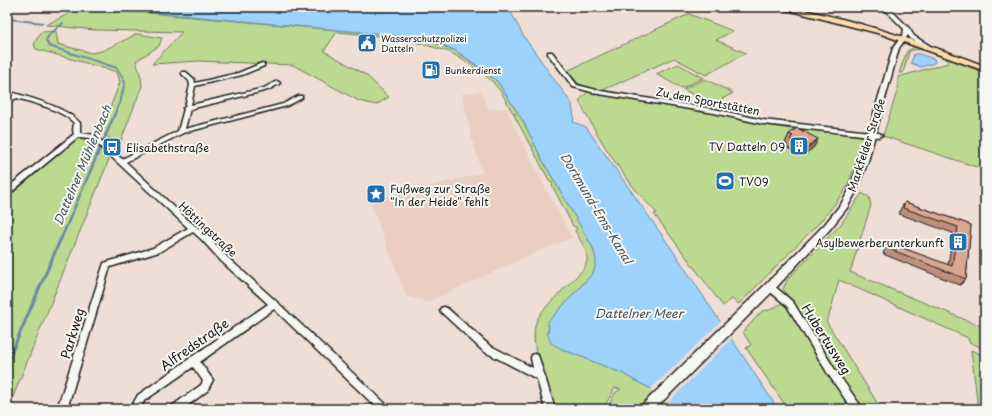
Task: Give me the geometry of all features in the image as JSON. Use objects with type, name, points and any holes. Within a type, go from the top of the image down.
[{"type":"main road","points":[[779,7],[902,39],[985,69]]},
{"type":"street","points":[[885,7],[912,36],[932,49]]},
{"type":"street","name":"Markfelder Straße","points":[[650,405],[770,287],[828,226],[844,206],[852,192],[875,134],[896,48],[906,34],[907,29]]},
{"type":"street","name":"Zu den Sportstätten","points":[[550,53],[575,86],[601,93],[714,111],[763,122],[875,134]]},
{"type":"street","points":[[193,85],[240,74],[262,65]]},
{"type":"street","points":[[182,132],[186,108],[193,85],[192,80],[184,73]]},
{"type":"street","points":[[186,108],[266,89],[277,83]]},
{"type":"street","points":[[7,93],[61,111],[73,118],[77,123],[77,136],[7,192]]},
{"type":"street","points":[[7,101],[16,96]]},
{"type":"street","points":[[121,162],[182,132],[285,105],[300,97]]},
{"type":"street","name":"Höttingstraße","points":[[77,136],[92,136],[102,144],[193,229],[205,238],[224,259],[385,409]]},
{"type":"street","name":"Parkweg","points":[[62,409],[107,265],[156,250],[193,229]]},
{"type":"street","name":"Hubertusweg","points":[[770,287],[790,304],[831,371],[858,409]]},
{"type":"street","name":"Alfredstraße","points":[[135,409],[141,398],[274,304]]},
{"type":"street","points":[[444,310],[486,348],[540,376]]},
{"type":"street","points":[[535,358],[550,409]]},
{"type":"street","points":[[175,409],[204,388],[208,380],[194,360]]},
{"type":"shaded area","points":[[481,91],[488,109],[506,108],[540,178],[572,238],[541,250],[428,302],[406,296],[370,201],[483,173],[472,140],[462,94]]},
{"type":"green space","points":[[82,7],[408,37],[432,42],[456,51],[497,81],[523,121],[544,163],[592,246],[595,254],[596,262],[593,273],[549,321],[547,324],[549,325],[548,332],[562,349],[624,374],[651,388],[668,402],[671,409],[607,409],[615,393],[621,389],[615,388],[603,409],[552,409],[538,364],[534,340],[537,320],[545,308],[584,268],[587,254],[575,231],[577,228],[573,226],[552,185],[553,183],[550,182],[532,148],[533,146],[530,145],[514,115],[516,114],[513,113],[501,92],[492,81],[474,67],[450,52],[401,38],[337,32],[324,51],[366,75],[389,97],[376,105],[359,101],[293,65],[199,61],[152,64],[182,32],[95,30],[46,25]]},
{"type":"green space","points":[[689,14],[733,31],[716,40],[746,53],[706,75],[674,58],[601,91],[579,84],[567,71]]},
{"type":"green space","points":[[56,31],[58,44],[91,53],[102,51],[137,34],[162,38],[159,46],[136,61],[142,86],[120,143],[114,144],[109,138],[98,130],[107,116],[120,82],[117,72],[36,49],[34,44],[41,32]]},
{"type":"green space","points":[[915,47],[927,50],[985,73],[985,176],[983,169],[883,136],[898,88],[898,77],[948,63],[948,60],[934,53],[923,50],[913,50],[909,52],[903,73],[899,73],[907,51]]},
{"type":"green space","points":[[678,64],[703,78],[681,88],[656,74]]},
{"type":"green space","points":[[705,79],[733,93],[711,105],[683,89]]},
{"type":"green space","name":"TV09","points":[[588,91],[805,131],[806,128],[851,133],[863,137],[864,141],[847,187],[820,222],[739,304],[732,299],[723,306],[654,214],[657,213],[634,188],[604,146],[579,101]]},
{"type":"green space","points":[[77,138],[89,140],[110,157],[7,409],[7,198]]},
{"type":"green space","points":[[862,193],[869,197],[871,205],[850,272],[985,328],[985,349],[969,342],[968,338],[839,280],[829,316],[826,321],[881,409],[788,409],[746,348],[751,345],[743,332],[762,311],[770,310],[789,299],[783,289],[787,280],[841,224]]},
{"type":"green space","points":[[971,350],[985,356],[985,409],[978,409]]},
{"type":"water","name":"Dattelner Meer","points":[[92,7],[508,7],[524,37],[572,104],[574,117],[573,122],[586,127],[678,258],[778,409],[671,409],[668,402],[651,388],[624,374],[562,349],[551,343],[547,332],[549,325],[547,324],[593,273],[596,262],[595,254],[592,246],[544,163],[523,121],[497,81],[456,51],[443,45],[408,37]]},
{"type":"water","points":[[914,54],[920,54],[934,59],[935,61],[934,63],[921,67],[911,63]]},
{"type":"pier","points":[[721,321],[732,338],[667,404],[660,396],[650,390]]},
{"type":"building","points":[[797,128],[818,139],[810,145],[805,143],[802,145],[790,139],[793,136],[789,134]]},
{"type":"building","points":[[905,202],[971,225],[966,279],[887,248],[889,243],[952,266],[958,227],[903,208]]},
{"type":"waterway","points":[[8,19],[43,23]]},
{"type":"waterway","name":"Dattelner Mühlenbach","points":[[63,23],[50,34],[46,40],[49,46],[117,68],[125,82],[120,103]]},
{"type":"waterway","name":"Dattelner Mühlenbach","points":[[61,239],[120,102]]},
{"type":"waterway","name":"Dattelner Mühlenbach","points":[[7,363],[61,238]]},
{"type":"place","name":"Wasserschutzpolizei Datteln","points":[[367,43]]},
{"type":"place","name":"Bunkerdienst","points":[[431,70]]},
{"type":"place","name":"TV Datteln 09","points":[[799,146]]},
{"type":"place","name":"Elisabethstraße","points":[[112,147]]},
{"type":"place","name":"TV09","points":[[725,181]]},
{"type":"place","name":"Fußweg zur Straße \"In der Heide\" fehlt","points":[[376,194]]},
{"type":"place","name":"Asylbewerberunterkunft","points":[[958,242]]},
{"type":"water label","name":"Dortmund-Ems-Kanal","points":[[597,208]]}]
